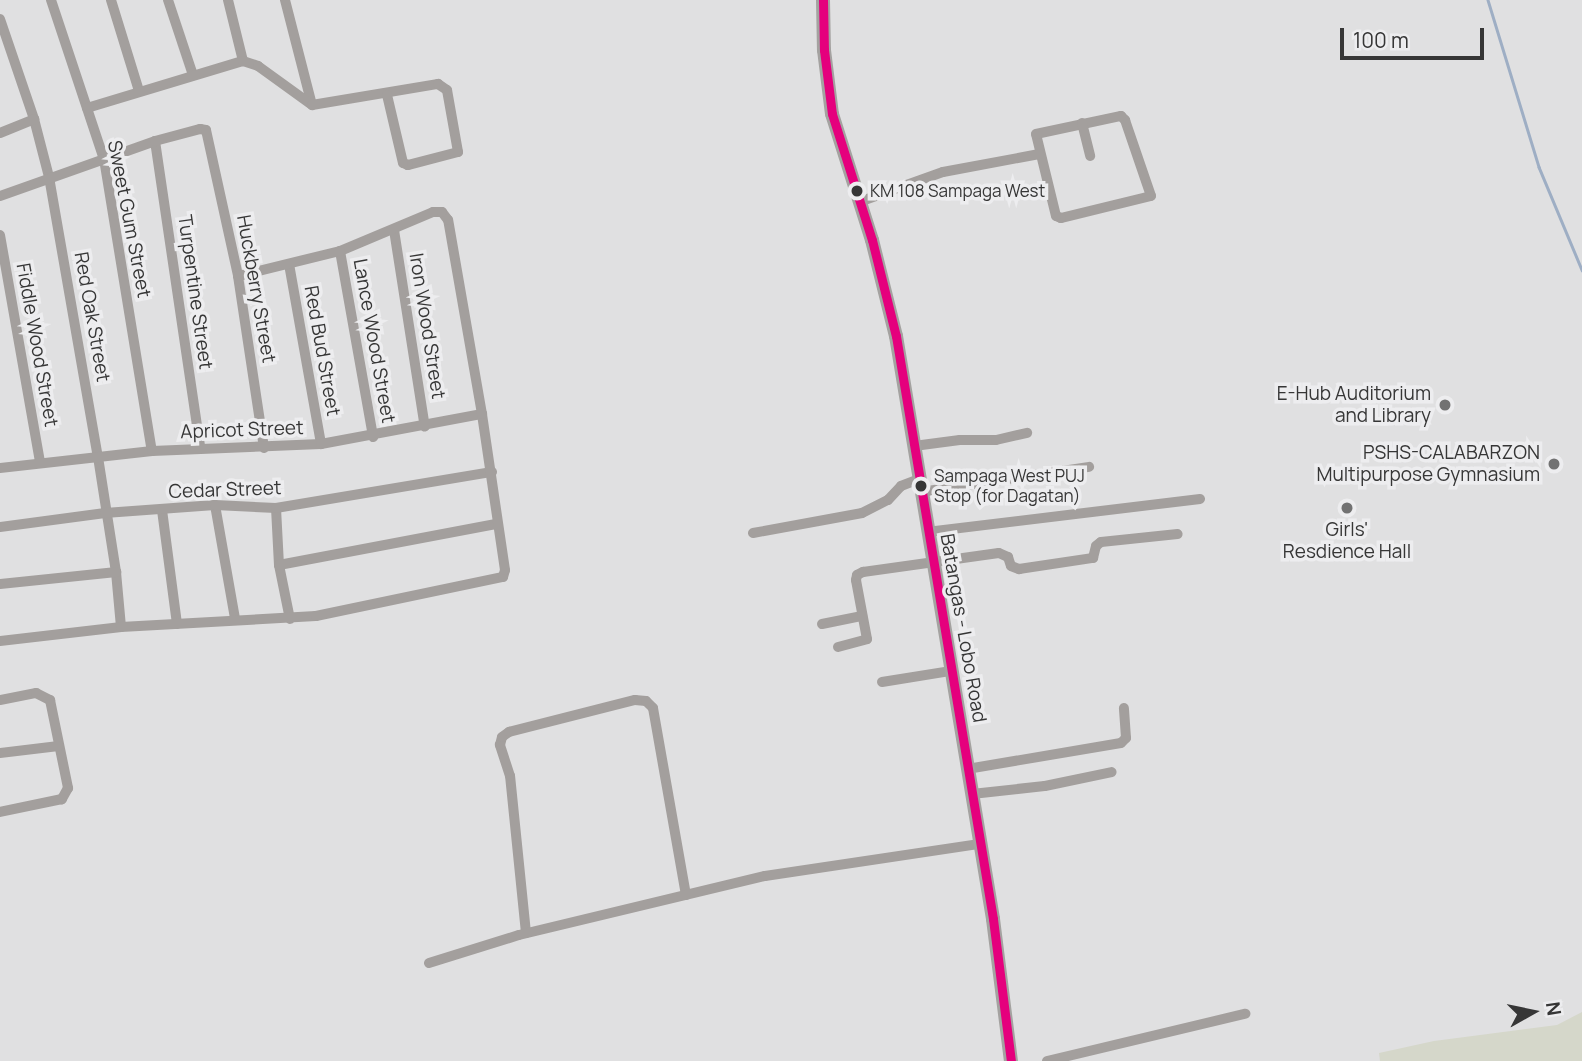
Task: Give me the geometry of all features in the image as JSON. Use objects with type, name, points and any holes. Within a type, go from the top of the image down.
[{"type":"main road","name":"Batangas - Lobo Road","points":[[823,0],[827,85],[832,114],[872,240],[896,336],[1001,971],[1010,1061]]},
{"type":"street","name":"Sweet Gum Street","points":[[51,0],[104,159],[152,451]]},
{"type":"street","points":[[111,0],[139,91]]},
{"type":"street","points":[[169,0],[193,75]]},
{"type":"street","points":[[228,0],[243,61]]},
{"type":"street","points":[[285,0],[312,106]]},
{"type":"street","name":"Red Oak Street","points":[[0,19],[34,119],[49,177],[98,457],[116,572],[121,627]]},
{"type":"street","points":[[87,107],[243,61],[258,66],[312,106],[438,84],[444,86],[458,152],[408,165],[404,163],[387,95]]},
{"type":"street","points":[[1121,116],[1125,120],[1151,195],[1061,218],[1056,216],[1039,154],[1035,134],[1121,116]]},
{"type":"street","points":[[0,134],[34,119]]},
{"type":"street","points":[[1082,123],[1090,156]]},
{"type":"street","name":"Huckberry Street","points":[[155,141],[200,129],[206,130],[209,137],[238,276],[264,448]]},
{"type":"street","points":[[0,196],[155,141]]},
{"type":"street","name":"Turpentine Street","points":[[155,141],[200,447]]},
{"type":"street","points":[[859,202],[943,172],[1039,154]]},
{"type":"street","points":[[0,641],[121,627],[235,618],[290,619],[503,577],[505,570],[492,471],[448,220],[442,212],[433,212],[340,251],[238,276]]},
{"type":"street","name":"Iron Wood Street","points":[[394,230],[425,427]]},
{"type":"street","name":"Fiddle Wood Street","points":[[0,235],[40,461]]},
{"type":"street","name":"Lance Wood Street","points":[[340,251],[373,437]]},
{"type":"street","name":"Red Bud Street","points":[[289,264],[321,444]]},
{"type":"street","name":"Apricot Street","points":[[0,468],[40,461],[200,447],[264,448],[321,444],[373,437],[482,414]]},
{"type":"street","points":[[914,446],[950,441],[996,440],[1027,433]]},
{"type":"street","points":[[752,533],[862,513],[888,500],[901,486],[1089,467]]},
{"type":"street","name":"Cedar Street","points":[[0,527],[105,513],[215,505],[276,508],[492,471]]},
{"type":"street","points":[[927,532],[1200,499]]},
{"type":"street","points":[[215,505],[235,618]]},
{"type":"street","points":[[276,508],[279,565],[290,619]]},
{"type":"street","points":[[162,510],[177,624]]},
{"type":"street","points":[[279,565],[497,524]]},
{"type":"street","points":[[838,647],[867,639],[857,575],[999,553],[1008,557],[1011,566],[1019,569],[1093,558],[1096,546],[1101,542],[1178,534]]},
{"type":"street","points":[[0,584],[116,572]]},
{"type":"street","points":[[822,624],[862,616]]},
{"type":"street","points":[[882,681],[951,671]]},
{"type":"street","points":[[0,700],[36,693],[50,700],[66,795],[62,799],[0,812]]},
{"type":"street","points":[[526,933],[510,776],[500,745],[502,737],[509,732],[635,700],[646,701],[653,708],[686,895]]},
{"type":"street","points":[[967,769],[1121,743],[1126,738],[1124,708]]},
{"type":"street","points":[[0,753],[59,746]]},
{"type":"street","points":[[972,794],[1045,786],[1112,772]]},
{"type":"street","points":[[429,963],[526,933],[765,876],[980,844]]},
{"type":"street","points":[[1047,1061],[1245,1014]]},
{"type":"shaded area","points":[[1582,1012],[1582,1061],[1380,1061],[1379,1053],[1434,1041],[1557,1025]]},
{"type":"waterway","points":[[1488,0],[1539,167],[1582,270]]},
{"type":"transit line","points":[[823,0],[824,50],[832,114],[872,240],[896,336],[993,919],[1011,1061]]},
{"type":"place","name":"KM 108 Sampaga West","points":[[857,191]]},
{"type":"place","name":"E-Hub Auditorium and Library","points":[[1445,405]]},
{"type":"place","name":"PSHS-CALABARZON Multipurpose Gymnasium","points":[[1554,464]]},
{"type":"place","name":"Sampaga West PUJ Stop (for Dagatan)","points":[[921,486]]},
{"type":"place","name":"Girls' Resdience Hall","points":[[1347,508]]}]
